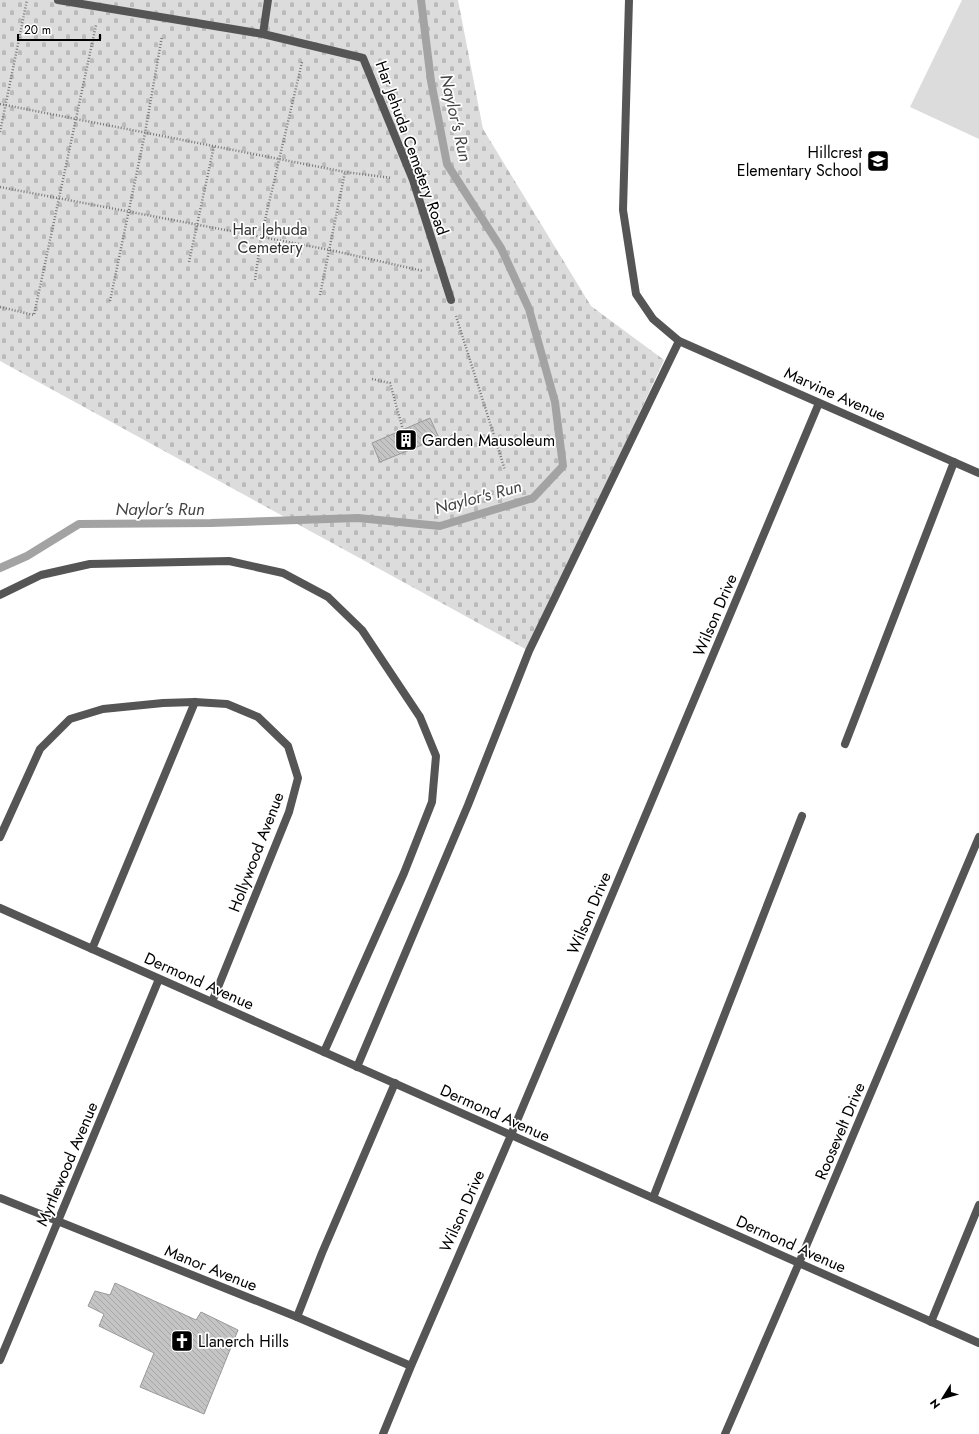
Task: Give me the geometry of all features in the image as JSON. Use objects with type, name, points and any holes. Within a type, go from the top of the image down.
[{"type":"street","name":"Har Jehuda Cemetery Road","points":[[61,0],[263,34],[363,58],[413,180],[451,300]]},
{"type":"street","points":[[263,34],[268,0]]},
{"type":"street","name":"Marvine Avenue","points":[[629,0],[623,210],[636,294],[653,319],[679,341],[979,473]]},
{"type":"street","points":[[358,1067],[468,805],[529,651],[679,341]]},
{"type":"street","name":"Wilson Drive","points":[[383,1434],[410,1366],[511,1135],[819,403]]},
{"type":"street","points":[[845,744],[954,462]]},
{"type":"street","points":[[0,595],[41,575],[90,564],[229,561],[283,573],[328,597],[362,630],[420,717],[436,756],[432,802],[404,873],[324,1052]]},
{"type":"street","points":[[92,949],[194,702]]},
{"type":"street","name":"Hollywood Avenue","points":[[0,838],[40,749],[70,719],[103,709],[163,703],[194,702],[227,704],[258,717],[288,746],[298,778],[289,812],[212,1002]]},
{"type":"street","points":[[653,1198],[802,816]]},
{"type":"street","name":"Roosevelt Drive","points":[[725,1434],[800,1263],[979,837]]},
{"type":"street","name":"Dermond Avenue","points":[[0,908],[979,1343]]},
{"type":"street","name":"Myrtlewood Avenue","points":[[0,1360],[159,978]]},
{"type":"street","points":[[297,1317],[322,1253],[395,1083]]},
{"type":"street","name":"Manor Avenue","points":[[0,1198],[297,1317],[410,1366]]},
{"type":"street","points":[[931,1322],[979,1205]]},
{"type":"path","points":[[0,132],[27,0]]},
{"type":"path","points":[[0,307],[34,315],[100,7]]},
{"type":"path","points":[[110,300],[145,133],[165,18]]},
{"type":"path","points":[[254,280],[279,159],[306,44]]},
{"type":"path","points":[[0,104],[345,172],[413,180]]},
{"type":"path","points":[[189,262],[214,146]]},
{"type":"path","points":[[320,296],[345,172]]},
{"type":"path","points":[[0,187],[330,250],[443,275]]},
{"type":"path","points":[[451,300],[505,470]]},
{"type":"path","points":[[372,379],[390,383],[403,430]]},
{"type":"green space","name":"Har Jehuda Cemetery","points":[[0,0],[458,0],[483,129],[591,306],[664,360],[529,651],[0,361]]},
{"type":"green space","points":[[962,0],[979,0],[979,139],[910,107]]},
{"type":"building","name":"Garden Mausoleum","points":[[430,418],[439,438],[380,462],[372,443]]},
{"type":"building","name":"Llanerch Hills","points":[[115,1283],[196,1320],[201,1312],[238,1330],[204,1414],[140,1387],[154,1353],[99,1326],[104,1314],[88,1306],[95,1291],[110,1295]]},
{"type":"waterway","name":"Naylor's Run","points":[[0,568],[27,556],[79,524],[211,523],[358,518],[440,526],[533,498],[563,466],[555,402],[529,309],[501,248],[447,164],[431,81],[421,0]]},
{"type":"place","name":"Hillcrest Elementary School","points":[[878,161]]},
{"type":"place","name":"Garden Mausoleum","points":[[406,440]]},
{"type":"place","name":"Llanerch Hills","points":[[182,1341]]}]
